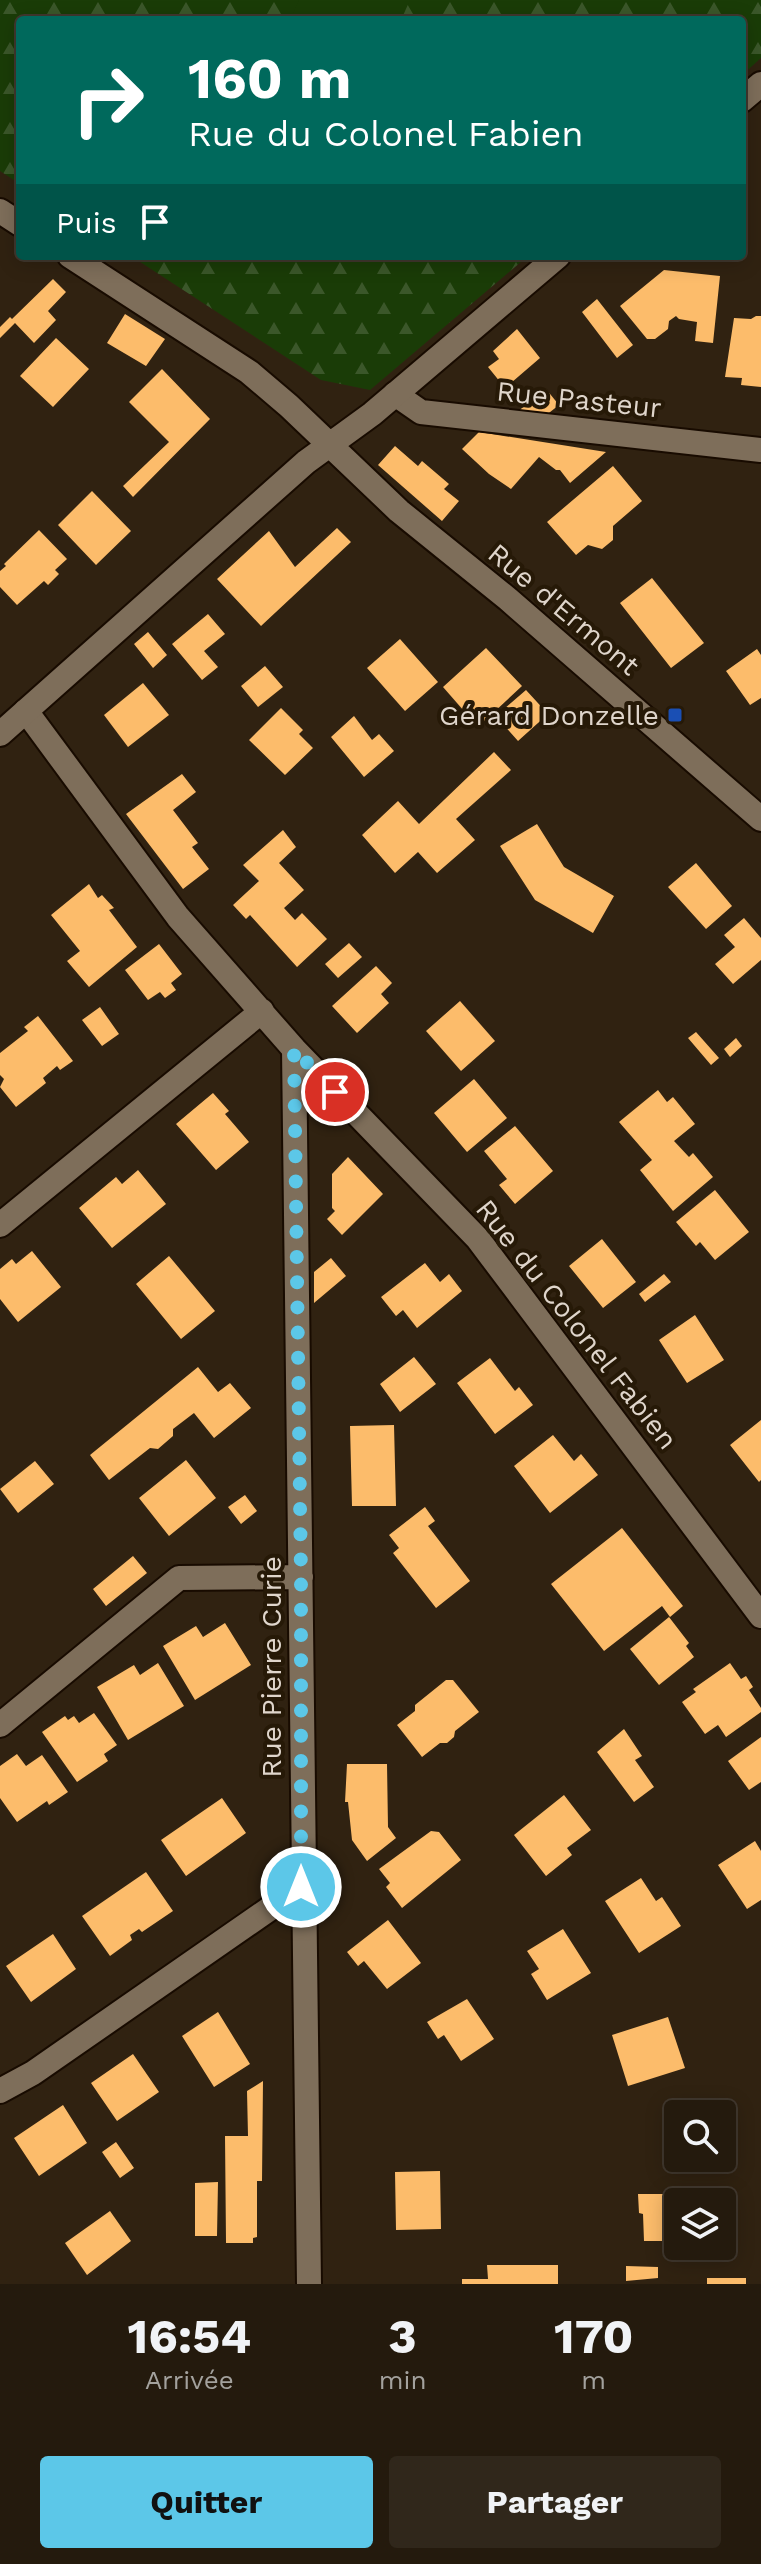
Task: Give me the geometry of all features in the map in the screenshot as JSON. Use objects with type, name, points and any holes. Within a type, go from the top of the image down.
[{"type":"street","name":"Rue d'Ermont","points":[[76,260],[249,372],[399,511],[508,599],[761,819]]},
{"type":"street","points":[[0,734],[251,510],[329,444],[372,414],[553,260]]},
{"type":"street","name":"Rue Pasteur","points":[[395,394],[421,412],[761,450]]},
{"type":"street","name":"Rue du Colonel Fabien","points":[[26,711],[178,917],[294,1049],[478,1239],[761,1616]]},
{"type":"street","points":[[0,1225],[262,1011]]},
{"type":"street","name":"Rue Pierre Curie","points":[[294,1049],[301,1577],[301,1887],[309,2284]]},
{"type":"street","points":[[0,1725],[179,1578],[301,1577]]},
{"type":"street","points":[[0,2091],[33,2073],[301,1887]]},
{"type":"green space","points":[[0,0],[761,0],[761,58],[746,71],[746,16],[16,16],[16,181],[0,171]]},
{"type":"green space","points":[[299,0],[410,0],[403,16],[292,16]]},
{"type":"green space","points":[[137,260],[523,260],[370,390],[321,380]]},
{"type":"building","points":[[664,270],[720,276],[713,343],[695,341],[697,322],[676,316],[669,321],[668,329],[655,339],[647,339],[620,306]]},
{"type":"building","points":[[53,279],[66,292],[48,311],[56,320],[34,343],[15,323],[0,338],[0,327]]},
{"type":"building","points":[[597,299],[633,345],[617,358],[582,312]]},
{"type":"building","points":[[125,314],[165,339],[146,366],[107,343]]},
{"type":"building","points":[[761,316],[761,387],[741,385],[742,378],[725,377],[734,318],[751,319]]},
{"type":"building","points":[[517,329],[540,358],[505,388],[488,367],[499,359],[493,351]]},
{"type":"building","points":[[56,338],[89,369],[53,407],[20,376]]},
{"type":"building","points":[[162,369],[210,419],[133,497],[123,486],[169,442],[129,402]]},
{"type":"building","points":[[546,389],[559,405],[540,420],[512,416]]},
{"type":"building","points":[[479,432],[606,452],[570,483],[560,470],[539,457],[511,489],[462,449]]},
{"type":"building","points":[[395,446],[418,466],[422,461],[449,484],[444,489],[459,501],[442,521],[378,465]]},
{"type":"building","points":[[613,466],[642,501],[613,526],[613,540],[602,549],[588,545],[576,555],[547,522]]},
{"type":"building","points":[[92,491],[131,531],[96,565],[58,525]]},
{"type":"building","points":[[337,528],[351,542],[261,626],[217,579],[269,531],[295,567]]},
{"type":"building","points":[[39,530],[67,559],[55,570],[59,574],[48,585],[44,581],[17,605],[0,587],[0,571]]},
{"type":"building","points":[[652,578],[704,643],[671,668],[620,603]]},
{"type":"building","points":[[208,614],[225,634],[204,651],[218,667],[202,680],[172,644]]},
{"type":"building","points":[[148,632],[167,655],[153,668],[134,644]]},
{"type":"building","points":[[400,639],[438,682],[405,711],[367,668]]},
{"type":"building","points":[[486,648],[522,686],[478,727],[443,687]]},
{"type":"building","points":[[757,649],[761,655],[761,698],[750,705],[726,671]]},
{"type":"building","points":[[265,666],[283,687],[258,707],[241,686]]},
{"type":"building","points":[[143,683],[169,715],[128,747],[104,715]]},
{"type":"building","points":[[526,690],[548,714],[518,741],[496,716]]},
{"type":"building","points":[[281,708],[303,730],[299,734],[313,748],[285,775],[249,740]]},
{"type":"building","points":[[354,716],[372,740],[379,734],[394,751],[364,777],[331,737]]},
{"type":"building","points":[[494,752],[511,770],[456,819],[475,840],[437,873],[418,852],[395,873],[362,835],[398,801],[419,824]]},
{"type":"building","points":[[182,774],[196,792],[173,810],[198,843],[192,847],[209,869],[183,889],[126,814]]},
{"type":"building","points":[[537,824],[564,867],[614,896],[593,933],[535,900],[500,846]]},
{"type":"building","points":[[283,830],[296,847],[279,863],[304,890],[284,908],[295,920],[302,913],[327,939],[297,967],[250,915],[246,919],[233,905],[259,881],[243,865]]},
{"type":"building","points":[[696,863],[732,906],[706,929],[668,887]]},
{"type":"building","points":[[89,884],[98,898],[102,895],[114,908],[109,910],[137,947],[89,987],[67,961],[80,951],[51,915]]},
{"type":"building","points":[[744,918],[761,938],[761,960],[733,984],[715,964],[735,947],[724,935]]},
{"type":"building","points":[[349,943],[362,957],[338,978],[325,964]]},
{"type":"building","points":[[159,944],[182,974],[171,983],[176,990],[165,998],[160,992],[148,1000],[125,970]]},
{"type":"building","points":[[376,966],[392,983],[381,994],[389,1003],[357,1033],[332,1006]]},
{"type":"building","points":[[460,1001],[495,1041],[461,1071],[426,1031]]},
{"type":"building","points":[[100,1007],[119,1034],[102,1046],[82,1020]]},
{"type":"building","points":[[38,1016],[73,1061],[60,1070],[57,1066],[43,1078],[46,1083],[16,1107],[0,1087],[4,1079],[0,1075],[0,1053],[28,1031],[24,1027]]},
{"type":"building","points":[[696,1032],[719,1058],[711,1065],[688,1038]]},
{"type":"building","points":[[736,1038],[742,1046],[730,1057],[724,1049]]},
{"type":"building","points":[[474,1079],[507,1118],[467,1152],[434,1113]]},
{"type":"building","points":[[658,1090],[667,1102],[673,1097],[695,1124],[674,1141],[689,1157],[693,1153],[713,1177],[673,1211],[640,1170],[652,1160],[619,1122]]},
{"type":"building","points":[[213,1093],[229,1111],[225,1114],[249,1142],[216,1170],[176,1124]]},
{"type":"building","points":[[515,1126],[553,1171],[515,1204],[499,1185],[507,1179],[484,1151]]},
{"type":"building","points":[[348,1157],[383,1194],[342,1235],[327,1219],[335,1211],[332,1208],[332,1174]]},
{"type":"building","points":[[138,1170],[166,1204],[112,1248],[79,1208],[116,1177],[122,1184]]},
{"type":"building","points":[[715,1190],[749,1232],[715,1260],[700,1242],[696,1246],[676,1222]]},
{"type":"building","points":[[602,1239],[636,1282],[603,1308],[569,1266]]},
{"type":"building","points":[[32,1251],[61,1287],[18,1322],[0,1299],[0,1269],[12,1259],[16,1264]]},
{"type":"building","points":[[169,1256],[215,1311],[181,1339],[136,1284]]},
{"type":"building","points":[[331,1258],[346,1276],[314,1303],[314,1272]]},
{"type":"building","points":[[425,1263],[440,1282],[449,1274],[462,1291],[417,1328],[403,1310],[396,1316],[381,1297]]},
{"type":"building","points":[[664,1274],[671,1282],[645,1302],[639,1294]]},
{"type":"building","points":[[695,1315],[724,1360],[687,1383],[659,1340]]},
{"type":"building","points":[[414,1357],[436,1384],[400,1412],[380,1384]]},
{"type":"building","points":[[490,1358],[515,1391],[519,1387],[533,1405],[495,1434],[457,1383]]},
{"type":"building","points":[[198,1367],[218,1392],[230,1383],[251,1408],[214,1438],[194,1413],[173,1429],[173,1436],[158,1449],[150,1448],[109,1480],[90,1455]]},
{"type":"building","points":[[761,1420],[761,1480],[759,1482],[730,1445]]},
{"type":"building","points":[[394,1425],[396,1506],[352,1506],[350,1426]]},
{"type":"building","points":[[553,1435],[574,1461],[581,1454],[598,1475],[550,1513],[514,1466]]},
{"type":"building","points":[[186,1460],[216,1498],[169,1536],[139,1498]]},
{"type":"building","points":[[35,1461],[54,1484],[18,1513],[0,1489]]},
{"type":"building","points":[[245,1495],[257,1511],[241,1524],[228,1507]]},
{"type":"building","points":[[425,1507],[435,1521],[428,1526],[470,1581],[436,1608],[393,1553],[399,1548],[389,1535]]},
{"type":"building","points":[[622,1528],[683,1606],[670,1617],[662,1606],[604,1651],[551,1584]]},
{"type":"building","points":[[133,1556],[147,1573],[106,1606],[93,1589]]},
{"type":"building","points":[[669,1617],[689,1643],[686,1646],[694,1657],[659,1685],[630,1649]]},
{"type":"building","points":[[225,1623],[251,1665],[195,1700],[163,1646],[196,1626],[203,1637]]},
{"type":"building","points":[[158,1663],[184,1706],[128,1740],[97,1687],[134,1665],[140,1675]]},
{"type":"building","points":[[730,1663],[741,1679],[746,1676],[753,1687],[749,1690],[761,1712],[726,1737],[718,1725],[705,1734],[682,1702],[696,1692],[693,1689]]},
{"type":"building","points":[[446,1680],[453,1680],[479,1712],[455,1731],[454,1737],[447,1743],[440,1743],[422,1757],[397,1725],[415,1711],[415,1705]]},
{"type":"building","points":[[94,1713],[117,1745],[104,1754],[108,1761],[77,1782],[42,1732],[65,1716],[68,1720],[74,1716],[79,1723]]},
{"type":"building","points":[[624,1729],[642,1756],[635,1760],[654,1787],[634,1802],[597,1752]]},
{"type":"building","points":[[761,1737],[761,1782],[749,1790],[728,1761]]},
{"type":"building","points":[[17,1754],[26,1766],[42,1755],[68,1792],[49,1805],[47,1801],[17,1822],[0,1798],[0,1766]]},
{"type":"building","points":[[347,1764],[387,1764],[388,1827],[396,1838],[367,1861],[352,1840],[348,1802],[345,1802]]},
{"type":"building","points":[[564,1795],[591,1830],[567,1848],[572,1855],[546,1876],[514,1835]]},
{"type":"building","points":[[222,1798],[246,1833],[186,1876],[161,1840]]},
{"type":"building","points":[[431,1831],[439,1832],[461,1860],[402,1908],[386,1887],[390,1883],[379,1869]]},
{"type":"building","points":[[755,1841],[761,1851],[761,1900],[747,1909],[718,1865]]},
{"type":"building","points":[[146,1872],[173,1911],[142,1932],[139,1929],[130,1935],[132,1940],[110,1956],[82,1916]]},
{"type":"building","points":[[641,1878],[656,1901],[662,1897],[681,1926],[639,1953],[605,1901]]},
{"type":"building","points":[[388,1920],[421,1963],[387,1989],[364,1961],[358,1966],[347,1952]]},
{"type":"building","points":[[563,1929],[591,1973],[547,2000],[531,1974],[539,1969],[527,1951]]},
{"type":"building","points":[[53,1934],[76,1969],[31,2002],[6,1966]]},
{"type":"building","points":[[467,1999],[494,2039],[461,2061],[444,2035],[438,2039],[427,2022]]},
{"type":"building","points":[[218,2012],[250,2064],[214,2087],[182,2036]]},
{"type":"building","points":[[668,2017],[685,2068],[628,2086],[612,2035]]},
{"type":"building","points":[[133,2054],[159,2092],[117,2121],[91,2083]]},
{"type":"building","points":[[263,2081],[262,2181],[257,2181],[257,2237],[253,2238],[253,2243],[226,2243],[225,2136],[248,2136],[247,2091]]},
{"type":"building","points":[[63,2105],[87,2143],[39,2176],[14,2138]]},
{"type":"building","points":[[116,2142],[134,2168],[120,2178],[102,2152]]},
{"type":"building","points":[[440,2171],[441,2229],[396,2230],[395,2172]]},
{"type":"building","points":[[218,2182],[217,2236],[195,2236],[195,2183]]},
{"type":"building","points":[[638,2194],[664,2194],[664,2241],[644,2241],[643,2214],[639,2213]]},
{"type":"building","points":[[110,2211],[131,2241],[87,2275],[65,2243]]},
{"type":"building","points":[[487,2265],[558,2265],[558,2284],[462,2284],[462,2279],[488,2279]]},
{"type":"building","points":[[626,2266],[658,2267],[658,2278],[626,2281]]},
{"type":"building","points":[[707,2278],[746,2278],[746,2284],[707,2284]]},
{"type":"place","name":"Gérard Donzelle","points":[[675,715]]},
{"type":"route","points":[[301,1887],[301,1577],[294,1049],[335,1092]]}]
